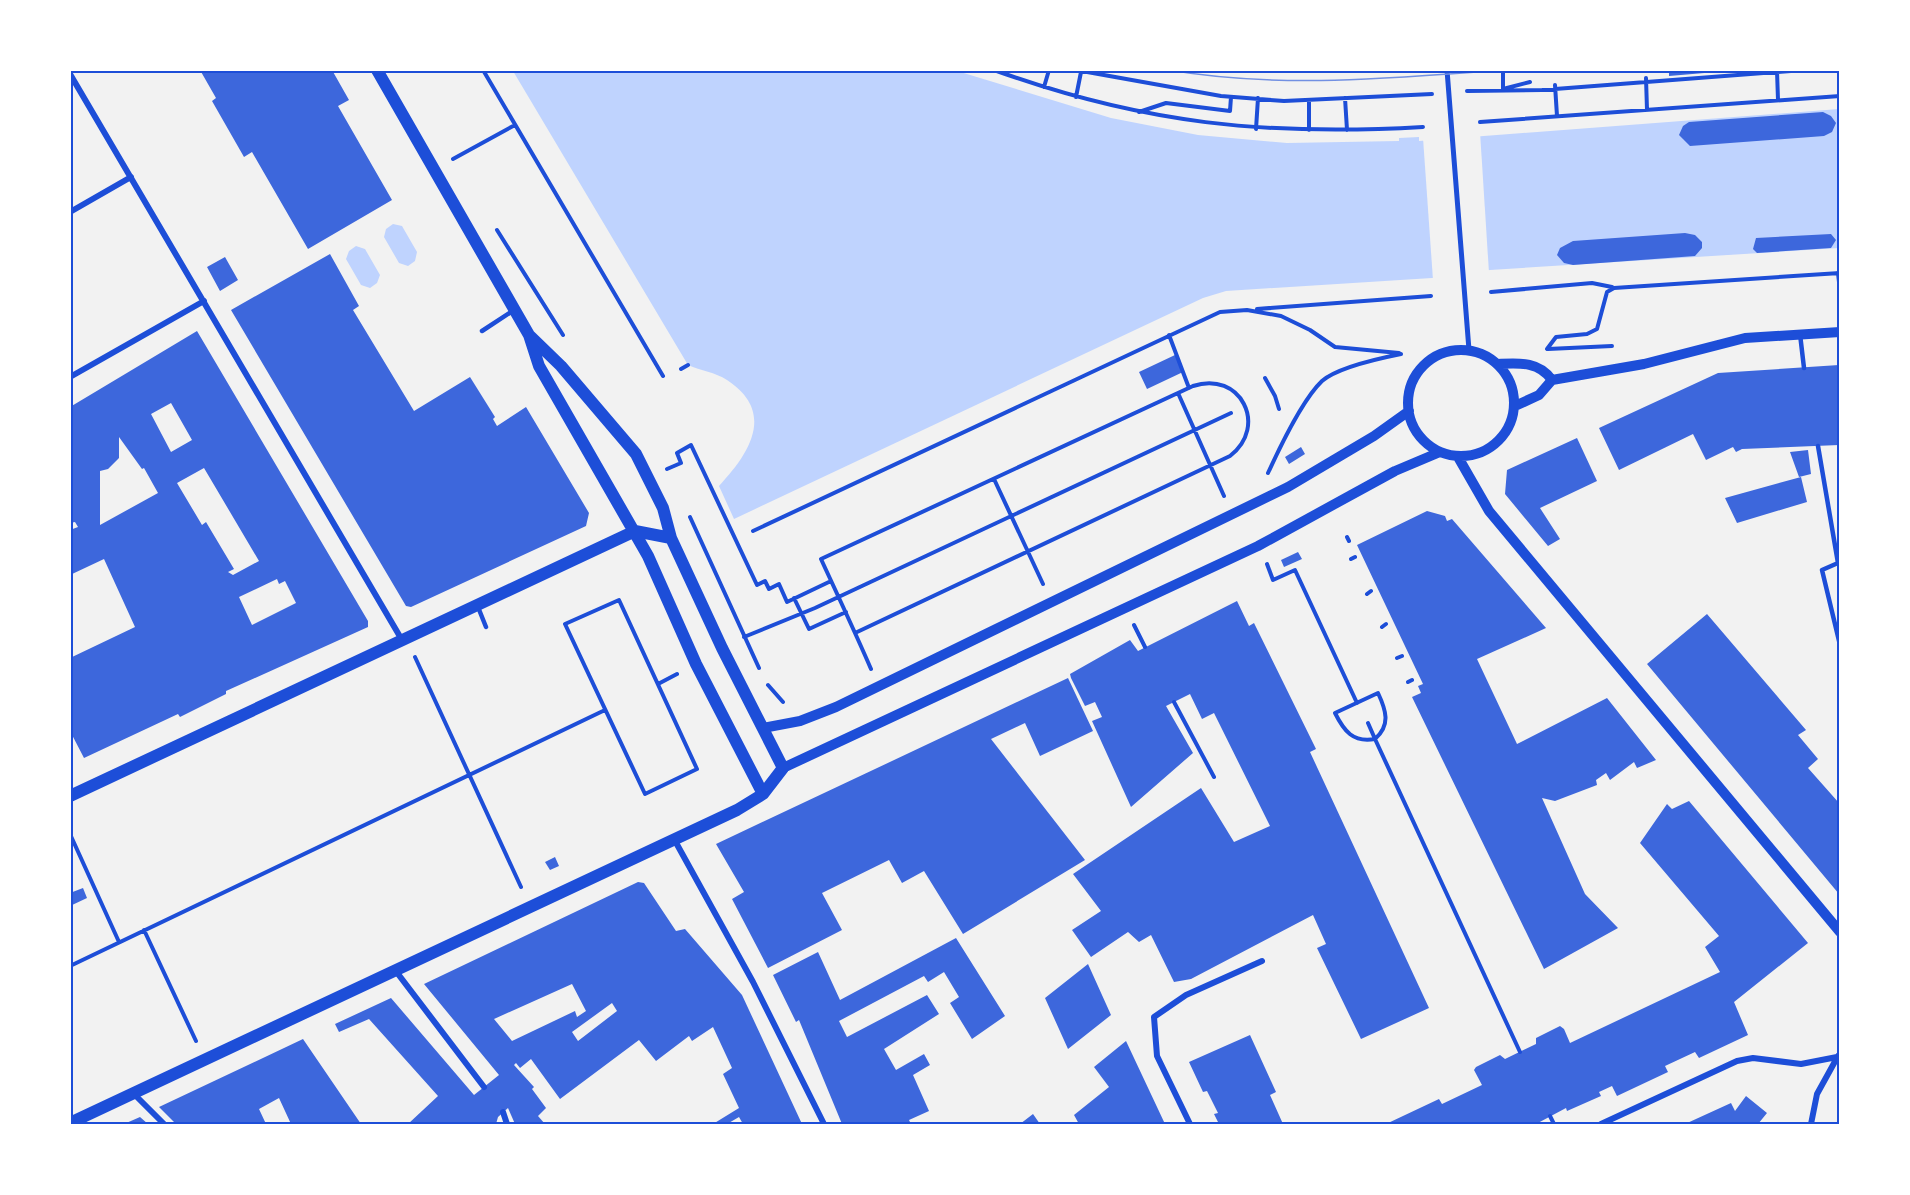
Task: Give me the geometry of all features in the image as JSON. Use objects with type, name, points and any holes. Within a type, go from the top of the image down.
[{"type":"main road","points":[[377,70],[529,335],[539,366],[634,531],[696,664],[763,794]]},
{"type":"main road","points":[[70,1123],[737,810],[763,794],[783,768],[753,713],[722,648],[671,538],[663,508],[636,454],[561,366],[529,335]]},
{"type":"main road","points":[[70,796],[478,607],[634,531],[671,538]]},
{"type":"street","points":[[1447,70],[1469,350]]},
{"type":"street","points":[[70,74],[402,641]]},
{"type":"street","points":[[70,212],[131,177]]},
{"type":"street","points":[[70,377],[204,301]]},
{"type":"street","points":[[1515,406],[1539,395],[1552,380],[1644,364],[1745,338],[1839,332]]},
{"type":"street","points":[[1469,350],[1484,354],[1497,364],[1511,383],[1515,406],[1508,429],[1496,444],[1478,454],[1458,457],[1440,452],[1419,436],[1408,411],[1411,386],[1424,365],[1446,352],[1469,350]]},
{"type":"street","points":[[1497,364],[1537,366],[1546,371],[1552,380]]},
{"type":"street","points":[[763,728],[800,721],[880,686],[1232,514],[1317,470],[1408,411]]},
{"type":"street","points":[[783,768],[1258,546],[1395,471],[1440,452]]},
{"type":"street","points":[[1458,457],[1489,511],[1839,930]]},
{"type":"street","points":[[674,839],[753,982],[824,1125]]},
{"type":"street","points":[[1190,1125],[1157,1056],[1154,1017],[1186,995],[1262,961]]},
{"type":"street","points":[[395,970],[484,1087]]},
{"type":"street","points":[[1601,1125],[1737,1061],[1753,1058],[1801,1064],[1838,1056]]},
{"type":"street","points":[[1811,1125],[1817,1094],[1838,1056]]},
{"type":"street","points":[[134,1093],[164,1125]]},
{"type":"street","points":[[502,1112],[507,1125]]},
{"type":"lane","points":[[482,331],[514,310]]},
{"type":"lane","points":[[1800,334],[1804,368]]},
{"type":"lane","points":[[1818,446],[1838,562],[1822,570],[1839,645]]},
{"type":"lane","points":[[478,607],[486,627]]},
{"type":"path","points":[[483,70],[663,376]]},
{"type":"path","points":[[994,70],[1076,97],[1136,113],[1256,129],[1347,130],[1423,127]]},
{"type":"path","points":[[1044,87],[1049,70]]},
{"type":"path","points":[[1076,70],[1231,97],[1309,100],[1555,87],[1804,70]]},
{"type":"path","points":[[1503,70],[1503,88]]},
{"type":"path","points":[[1076,97],[1082,72]]},
{"type":"path","points":[[1777,72],[1778,100]]},
{"type":"path","points":[[1647,80],[1647,110]]},
{"type":"path","points":[[1503,88],[1530,82]]},
{"type":"path","points":[[1555,87],[1557,116]]},
{"type":"path","points":[[1480,122],[1839,96]]},
{"type":"path","points":[[1136,113],[1166,103],[1230,111],[1231,97]]},
{"type":"path","points":[[1256,129],[1258,98]]},
{"type":"path","points":[[1345,98],[1347,130]]},
{"type":"path","points":[[1308,130],[1309,100]]},
{"type":"path","points":[[453,159],[515,124]]},
{"type":"path","points":[[1491,292],[1592,283],[1614,288],[1839,273],[1839,291]]},
{"type":"path","points":[[1547,349],[1556,337],[1587,334],[1597,329],[1603,300],[1607,292],[1614,288]]},
{"type":"path","points":[[753,531],[1220,312],[1431,296]]},
{"type":"path","points":[[1247,310],[1289,319],[1335,347],[1401,354],[1367,362],[1323,381],[1282,442],[1266,478]]},
{"type":"path","points":[[1169,335],[1189,388]]},
{"type":"path","points":[[681,369],[688,365]]},
{"type":"path","points":[[1265,378],[1279,408]]},
{"type":"path","points":[[855,633],[1230,456],[1240,447],[1247,435],[1248,412],[1239,396],[1224,386],[1206,383],[1189,388],[821,559],[838,597],[880,686]]},
{"type":"path","points":[[1178,393],[1232,514]]},
{"type":"path","points":[[722,648],[802,614],[1231,413]]},
{"type":"path","points":[[668,468],[681,463],[677,453],[691,445],[757,585],[765,581],[769,589],[779,584],[787,602],[831,581]]},
{"type":"path","points":[[994,479],[1051,602]]},
{"type":"path","points":[[1258,546],[1274,580],[1295,570],[1357,703]]},
{"type":"path","points":[[794,598],[809,629],[846,612]]},
{"type":"path","points":[[619,600],[697,769],[645,794],[605,710],[565,624],[619,600]]},
{"type":"path","points":[[417,662],[520,884]]},
{"type":"path","points":[[1378,693],[1387,719],[1383,730],[1375,739],[1357,739],[1350,735],[1344,730],[1335,713],[1378,693]]},
{"type":"path","points":[[1174,702],[1214,777]]},
{"type":"path","points":[[70,966],[605,710]]},
{"type":"path","points":[[1368,723],[1520,1052]]},
{"type":"path","points":[[70,834],[119,942]]},
{"type":"path","points":[[144,930],[195,1038]]},
{"type":"path","points":[[1550,1116],[1554,1125]]},
{"type":"water","points":[[513,71],[957,71],[1111,118],[1198,135],[1287,143],[1399,141],[1399,138],[1419,137],[1419,141],[1839,109],[1839,248],[1490,270],[1432,278],[1226,291],[1203,298],[734,519],[719,486],[748,446],[753,433],[754,419],[751,405],[742,392],[727,380],[688,365]]},
{"type":"water","points":[[393,224],[402,226],[417,252],[415,261],[408,266],[399,263],[384,237],[386,229]]},
{"type":"water","points":[[356,246],[365,249],[380,275],[377,283],[370,288],[361,285],[346,259],[349,251]]},
{"type":"pier","points":[[1480,132],[1489,273],[1433,280],[1423,138]]},
{"type":"building","points":[[200,70],[332,70],[349,100],[338,106],[392,200],[308,249],[252,152],[244,157],[212,101],[216,98]]},
{"type":"building","points":[[1669,70],[1716,70],[1716,72],[1669,76]]},
{"type":"building","points":[[1823,112],[1831,116],[1836,123],[1832,132],[1824,136],[1690,146],[1679,135],[1683,126],[1689,122]]},
{"type":"building","points":[[1685,233],[1695,235],[1702,242],[1702,248],[1695,256],[1573,265],[1564,263],[1557,255],[1560,248],[1573,241]]},
{"type":"building","points":[[1831,234],[1836,240],[1831,248],[1757,253],[1753,249],[1756,238]]},
{"type":"building","points":[[330,254],[359,306],[353,310],[414,411],[470,377],[495,417],[493,419],[497,426],[526,407],[589,513],[586,526],[411,607],[406,606],[231,310]]},
{"type":"building","points":[[225,257],[238,280],[220,291],[207,267]]},
{"type":"building","points":[[197,331],[368,621],[368,627],[226,691],[226,694],[180,717],[178,714],[84,758],[70,731],[70,658],[135,627],[104,559],[70,575],[70,530],[78,527],[75,522],[70,523],[70,407]],"holes":[[[171,403],[192,440],[171,452],[151,414]],[[119,437],[142,469],[144,468],[158,493],[100,525],[100,471],[108,469],[119,458]],[[204,468],[259,561],[233,575],[228,572],[234,569],[206,522],[202,525],[177,483]],[[277,579],[279,584],[285,581],[296,603],[252,625],[239,597]]]},
{"type":"building","points":[[1175,355],[1183,372],[1147,389],[1139,372]]},
{"type":"building","points":[[1839,365],[1839,445],[1742,449],[1736,452],[1733,447],[1706,460],[1693,434],[1619,470],[1599,428],[1718,373]]},
{"type":"building","points":[[1577,438],[1597,481],[1540,508],[1560,539],[1548,546],[1505,494],[1507,470]]},
{"type":"building","points":[[1301,447],[1305,454],[1289,464],[1285,457]]},
{"type":"building","points":[[1808,450],[1811,474],[1799,477],[1790,452]]},
{"type":"building","points":[[1801,477],[1807,502],[1737,523],[1725,498]]},
{"type":"building","points":[[1427,511],[1445,516],[1447,521],[1452,519],[1546,628],[1477,659],[1517,744],[1607,698],[1656,760],[1637,768],[1634,762],[1610,780],[1606,773],[1596,780],[1597,785],[1555,801],[1542,798],[1585,894],[1618,928],[1544,969],[1412,697],[1421,693],[1418,686],[1423,684],[1357,545]]},
{"type":"building","points":[[1298,552],[1302,559],[1284,567],[1281,560]]},
{"type":"building","points":[[1237,601],[1249,626],[1254,623],[1316,749],[1310,752],[1429,1008],[1361,1039],[1317,948],[1326,944],[1313,915],[1191,979],[1174,982],[1151,935],[1139,942],[1128,932],[1091,957],[1072,930],[1101,911],[1073,874],[1201,788],[1234,842],[1270,826],[1214,713],[1202,719],[1190,694],[1166,706],[1193,753],[1131,807],[1092,721],[1102,717],[1095,702],[1085,706],[1070,674],[1130,640],[1138,651]]},
{"type":"building","points":[[1707,614],[1806,730],[1798,735],[1818,759],[1808,768],[1839,803],[1839,894],[1647,664]]},
{"type":"building","points":[[1068,678],[1093,731],[1040,756],[1025,723],[991,739],[1085,860],[963,934],[924,871],[902,883],[889,860],[822,893],[842,930],[768,968],[732,899],[744,892],[716,844]]},
{"type":"building","points":[[1689,801],[1808,943],[1734,1002],[1748,1035],[1699,1058],[1695,1052],[1665,1066],[1668,1072],[1617,1096],[1612,1086],[1599,1092],[1601,1096],[1567,1111],[1566,1108],[1536,1124],[1386,1124],[1439,1099],[1442,1104],[1482,1085],[1474,1070],[1476,1067],[1500,1055],[1505,1059],[1536,1044],[1536,1038],[1560,1026],[1564,1029],[1570,1043],[1720,972],[1705,947],[1719,936],[1640,843],[1667,804],[1672,809]]},
{"type":"building","points":[[555,857],[559,866],[550,870],[545,862]]},
{"type":"building","points":[[638,882],[644,883],[676,931],[685,929],[742,995],[802,1124],[743,1124],[739,1117],[727,1124],[713,1124],[739,1108],[723,1074],[732,1068],[713,1027],[692,1041],[689,1036],[656,1061],[639,1040],[560,1099],[531,1059],[520,1068],[516,1063],[514,1065],[534,1087],[532,1089],[546,1108],[538,1116],[545,1124],[515,1124],[508,1108],[498,1117],[496,1124],[408,1124],[438,1096],[369,1019],[339,1032],[335,1024],[391,998],[474,1095],[499,1075],[424,984]],"holes":[[[572,984],[586,1011],[577,1017],[575,1011],[512,1041],[494,1019]],[[612,1003],[617,1011],[578,1041],[572,1032]]]},
{"type":"building","points":[[83,888],[87,898],[70,906],[70,893]]},
{"type":"building","points":[[956,938],[1005,1016],[972,1039],[950,1003],[959,997],[944,972],[928,982],[924,976],[839,1021],[847,1037],[927,995],[939,1014],[884,1049],[896,1070],[924,1054],[930,1065],[913,1075],[929,1111],[909,1120],[911,1124],[842,1124],[799,1020],[796,1022],[773,975],[818,952],[840,1000]]},
{"type":"building","points":[[1088,964],[1111,1015],[1068,1049],[1045,998]]},
{"type":"building","points":[[1250,1035],[1276,1092],[1270,1095],[1283,1124],[1219,1124],[1214,1114],[1218,1113],[1207,1091],[1203,1092],[1189,1062]]},
{"type":"building","points":[[303,1039],[361,1124],[291,1124],[279,1098],[259,1109],[266,1124],[176,1124],[159,1107]]},
{"type":"building","points":[[1126,1041],[1165,1124],[1079,1124],[1074,1115],[1109,1087],[1094,1067]]},
{"type":"building","points":[[1746,1096],[1767,1113],[1758,1124],[1685,1124],[1731,1103],[1735,1111]]},
{"type":"building","points":[[1033,1114],[1040,1124],[1020,1124]]},
{"type":"building","points":[[140,1117],[148,1124],[124,1124]]},
{"type":"tram line","points":[[1169,70],[1211,76],[1294,80],[1378,79],[1503,70]]}]
